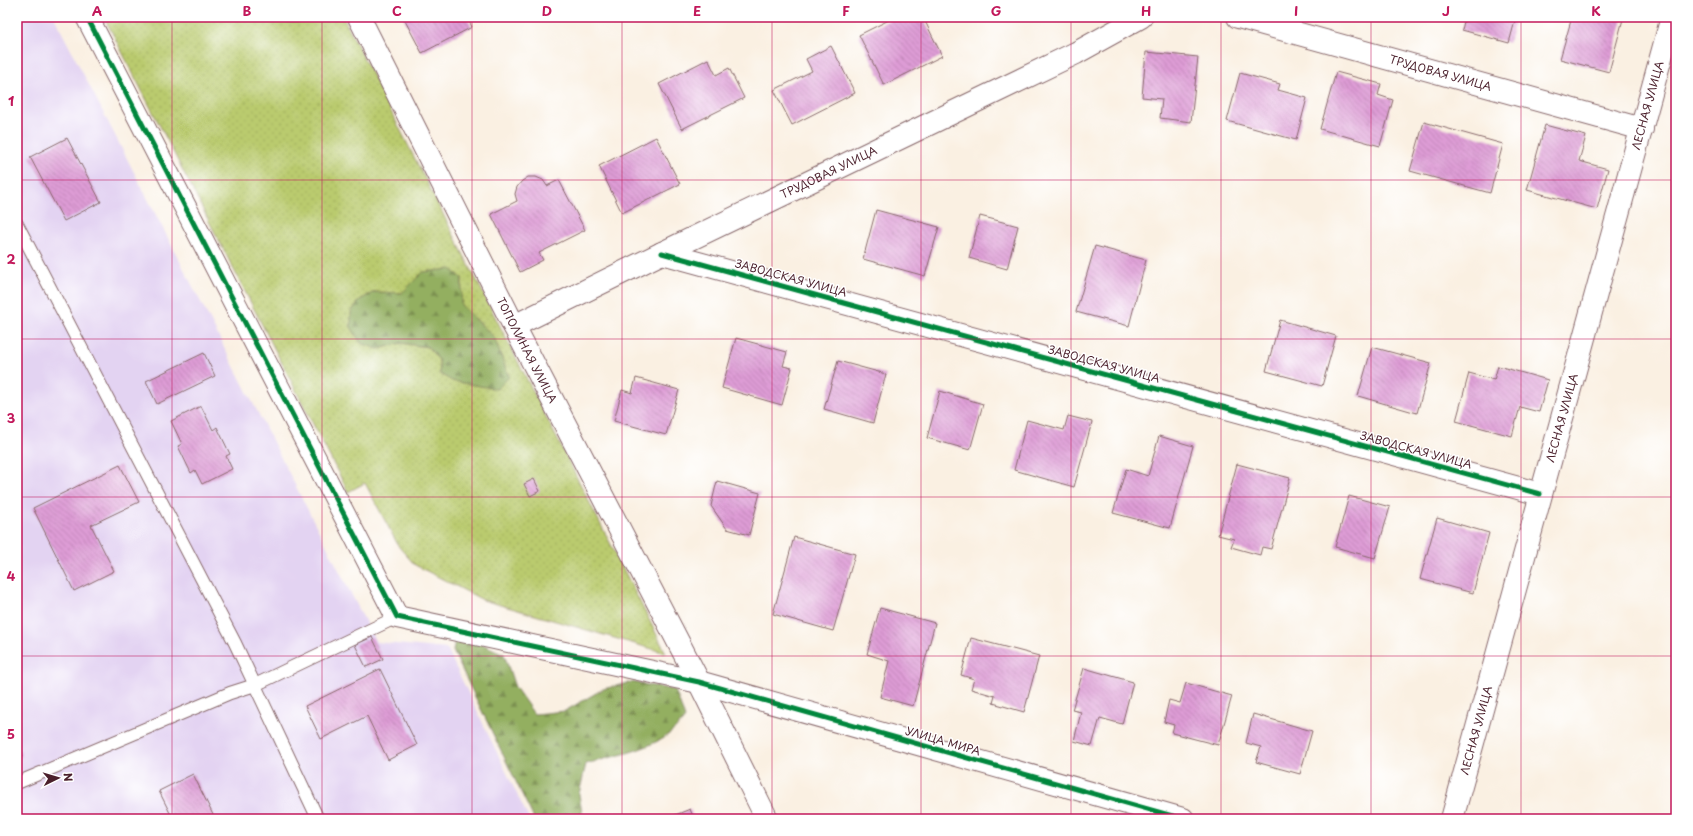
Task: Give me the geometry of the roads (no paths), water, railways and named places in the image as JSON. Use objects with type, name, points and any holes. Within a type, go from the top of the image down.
[{"type":"street","points":[[87,17],[397,617]]},
{"type":"street","name":"ТОПОЛИНАЯ УЛИЦА","points":[[359,17],[514,326],[767,819]]},
{"type":"street","name":"ТРУДОВАЯ УЛИЦА","points":[[514,326],[1069,57],[1141,17]]},
{"type":"street","name":"ТРУДОВАЯ УЛИЦА","points":[[1238,17],[1642,129]]},
{"type":"street","name":"ЛЕСНАЯ УЛИЦА","points":[[1452,819],[1672,17]]},
{"type":"street","name":"ЗАВОДСКАЯ УЛИЦА","points":[[662,253],[1540,494]]},
{"type":"street","name":"УЛИЦА МИРА","points":[[397,617],[698,682],[1183,819]]},
{"type":"lane","points":[[17,224],[235,643],[318,819]]},
{"type":"lane","points":[[17,783],[230,693],[255,686],[397,617]]}]
